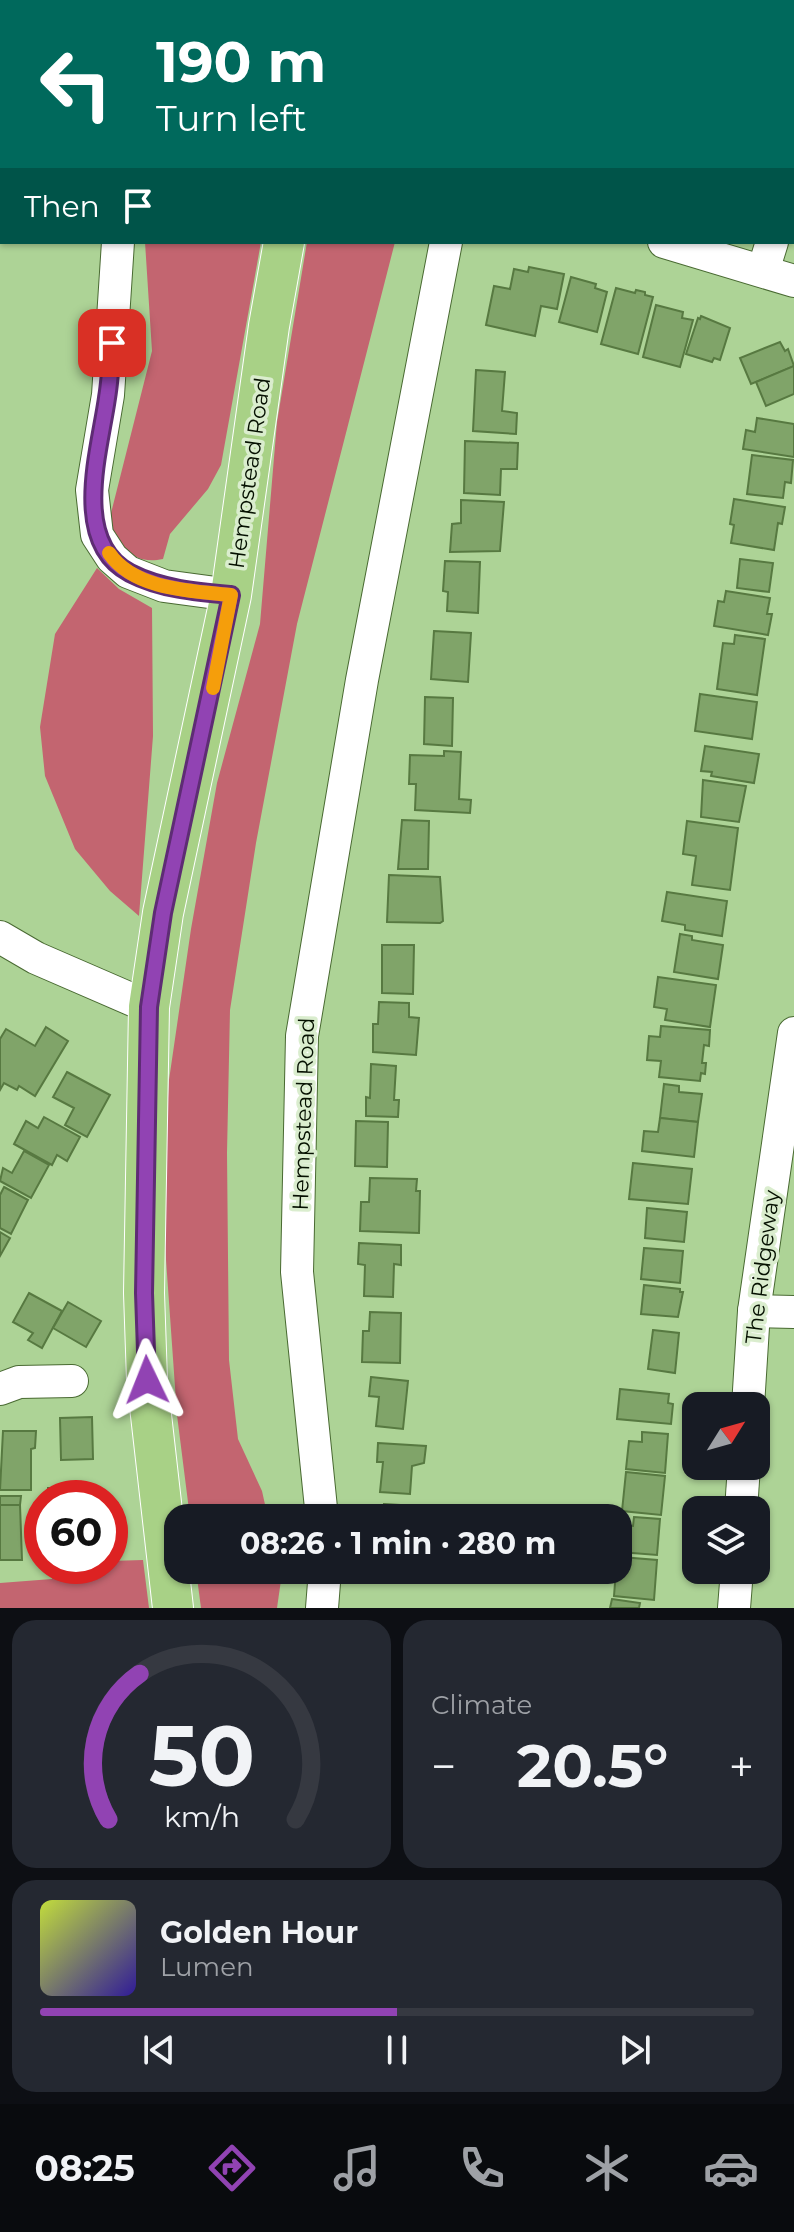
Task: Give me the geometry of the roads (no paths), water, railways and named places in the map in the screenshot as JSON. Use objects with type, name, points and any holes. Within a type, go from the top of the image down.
[{"type":"main road","name":"Hempstead Road","points":[[173,1608],[146,1351],[144,1293],[149,1007],[163,913],[231,595],[284,244]]},
{"type":"street","points":[[118,244],[108,395],[92,490],[97,535],[112,558],[128,572],[164,586],[231,595]]},
{"type":"street","name":"Hempstead Road","points":[[321,1504],[297,1272],[302,1036],[362,680],[446,244]]},
{"type":"street","points":[[679,244],[767,256],[794,281]]},
{"type":"street","points":[[0,937],[36,958],[149,1007]]},
{"type":"street","name":"The Ridgeway","points":[[749,1392],[754,1311],[794,1033]]},
{"type":"street","points":[[754,1311],[794,1312]]},
{"type":"street","points":[[0,1389],[19,1382],[72,1381]]},
{"type":"street","points":[[322,1608],[324,1584]]},
{"type":"street","points":[[734,1608],[736,1584]]}]
